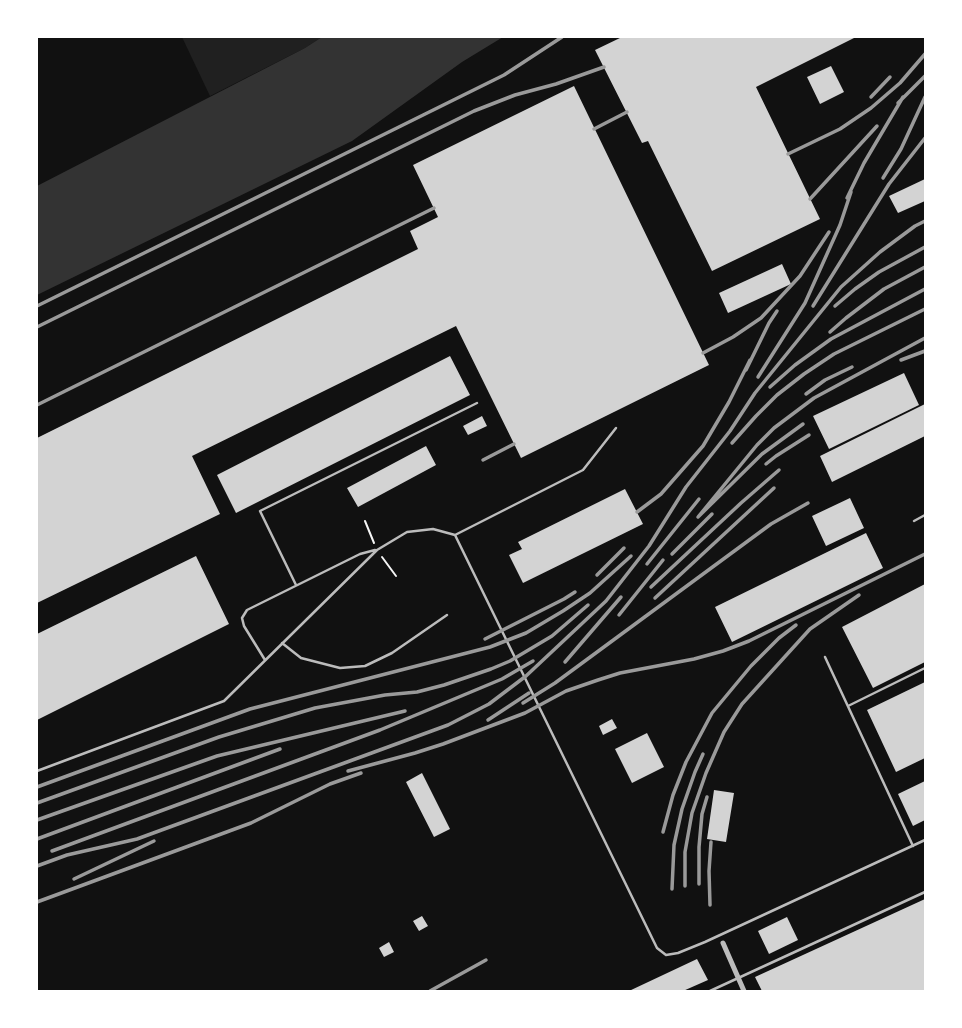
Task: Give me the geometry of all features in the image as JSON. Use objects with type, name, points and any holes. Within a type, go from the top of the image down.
[{"type":"street","points":[[723,943],[744,991]]},
{"type":"lane","points":[[296,585],[260,511],[477,403]]},
{"type":"lane","points":[[37,771],[224,701],[377,550],[407,532],[433,529],[455,535],[583,470],[616,428]]},
{"type":"lane","points":[[914,521],[925,515]]},
{"type":"lane","points":[[455,535],[657,948],[666,955],[705,942],[925,840]]},
{"type":"lane","points":[[265,660],[244,626],[242,618],[247,610],[360,554],[377,550]]},
{"type":"lane","points":[[282,643],[301,658],[340,668],[365,666],[392,653],[447,615]]},
{"type":"lane","points":[[825,657],[913,846]]},
{"type":"lane","points":[[848,706],[925,668]]},
{"type":"lane","points":[[709,991],[925,892]]},
{"type":"shaded area","points":[[182,37],[322,37],[210,96]]},
{"type":"shaded area","points":[[322,37],[503,37],[462,62],[352,141],[37,295],[37,186]]},
{"type":"building","points":[[622,37],[856,37],[756,87],[820,219],[712,271],[648,141],[642,143],[595,50]]},
{"type":"building","points":[[831,66],[844,92],[820,104],[807,77]]},
{"type":"building","points":[[574,86],[709,365],[521,458],[456,326],[192,456],[220,514],[37,603],[37,438],[418,249],[410,231],[438,217],[413,165]]},
{"type":"building","points":[[925,179],[925,201],[898,213],[889,196]]},
{"type":"building","points":[[782,264],[791,284],[728,313],[719,293]]},
{"type":"building","points":[[450,356],[470,395],[236,513],[217,475]]},
{"type":"building","points":[[904,373],[919,405],[829,449],[813,416]]},
{"type":"building","points":[[925,404],[925,436],[832,482],[820,456]]},
{"type":"building","points":[[482,416],[487,426],[468,435],[463,426]]},
{"type":"building","points":[[426,446],[436,465],[358,507],[347,488]]},
{"type":"building","points":[[625,489],[643,524],[523,583],[509,555],[522,549],[518,542]]},
{"type":"building","points":[[850,498],[864,528],[826,546],[812,516]]},
{"type":"building","points":[[866,533],[883,568],[732,642],[715,607]]},
{"type":"building","points":[[196,556],[229,624],[37,720],[37,634]]},
{"type":"building","points":[[925,584],[925,662],[873,688],[842,627]]},
{"type":"building","points":[[925,682],[925,758],[896,772],[867,710]]},
{"type":"building","points":[[612,719],[617,728],[603,735],[599,726]]},
{"type":"building","points":[[647,733],[664,767],[632,783],[615,749]]},
{"type":"building","points":[[422,773],[450,829],[434,837],[406,782]]},
{"type":"building","points":[[925,781],[925,820],[913,826],[898,794]]},
{"type":"building","points":[[714,790],[734,793],[726,842],[707,839]]},
{"type":"building","points":[[925,899],[925,991],[762,991],[755,977]]},
{"type":"building","points":[[422,916],[428,926],[419,931],[413,921]]},
{"type":"building","points":[[787,917],[798,940],[769,954],[758,931]]},
{"type":"building","points":[[389,942],[394,952],[384,957],[379,948]]},
{"type":"building","points":[[697,959],[708,980],[683,991],[629,991]]},
{"type":"railway","points":[[37,306],[504,75],[562,37]]},
{"type":"railway","points":[[788,154],[840,129],[871,108],[900,83],[925,54]]},
{"type":"railway","points":[[37,327],[474,111],[604,67]]},
{"type":"railway","points":[[898,103],[925,76]]},
{"type":"railway","points":[[871,97],[890,77]]},
{"type":"railway","points":[[847,198],[864,163],[903,97]]},
{"type":"railway","points":[[883,178],[901,149],[925,97]]},
{"type":"railway","points":[[594,129],[627,112]]},
{"type":"railway","points":[[810,199],[877,126]]},
{"type":"railway","points":[[813,306],[889,184],[925,138]]},
{"type":"railway","points":[[758,377],[805,303],[840,225],[851,192]]},
{"type":"railway","points":[[37,405],[434,208]]},
{"type":"railway","points":[[37,866],[67,855],[137,839],[448,725],[489,704],[526,676],[606,601],[649,546],[686,487],[730,431],[755,393],[841,287],[880,252],[925,221]]},
{"type":"railway","points":[[703,353],[761,318],[800,276],[829,232]]},
{"type":"railway","points":[[835,306],[879,272],[925,247]]},
{"type":"railway","points":[[830,332],[884,289],[925,267]]},
{"type":"railway","points":[[770,387],[831,339],[925,289]]},
{"type":"railway","points":[[732,443],[777,395],[804,374],[834,354],[925,309]]},
{"type":"railway","points":[[746,370],[777,311]]},
{"type":"railway","points":[[803,424],[762,454],[698,517],[774,428],[814,398],[925,338]]},
{"type":"railway","points":[[901,360],[925,351]]},
{"type":"railway","points":[[637,512],[661,494],[703,446],[750,360]]},
{"type":"railway","points":[[806,394],[825,380],[852,367]]},
{"type":"railway","points":[[766,464],[809,435]]},
{"type":"railway","points":[[483,460],[514,444]]},
{"type":"railway","points":[[651,587],[779,470]]},
{"type":"railway","points":[[655,598],[774,488]]},
{"type":"railway","points":[[647,564],[699,499]]},
{"type":"railway","points":[[523,703],[555,683],[771,524],[808,503]]},
{"type":"railway","points":[[672,554],[712,514]]},
{"type":"railway","points":[[597,575],[624,548]]},
{"type":"railway","points":[[348,771],[443,744],[525,713],[566,691],[598,680],[723,651],[749,641],[925,554]]},
{"type":"railway","points":[[37,787],[250,709],[490,647],[526,633],[563,611],[590,593],[631,556]]},
{"type":"railway","points":[[619,615],[663,560]]},
{"type":"railway","points":[[485,639],[575,592]]},
{"type":"railway","points":[[685,886],[685,852],[692,813],[724,732],[742,704],[810,629],[859,595]]},
{"type":"railway","points":[[565,662],[621,597]]},
{"type":"railway","points":[[37,803],[219,737],[315,708],[417,692],[491,669],[552,636],[588,605]]},
{"type":"railway","points":[[663,832],[686,762],[712,713],[751,666],[796,625]]},
{"type":"railway","points":[[52,851],[380,730],[502,679],[533,661]]},
{"type":"railway","points":[[488,720],[529,693]]},
{"type":"railway","points":[[37,820],[217,756],[405,711]]},
{"type":"railway","points":[[37,839],[280,749]]},
{"type":"railway","points":[[672,889],[674,845],[682,809],[703,754]]},
{"type":"railway","points":[[37,902],[251,823],[330,784],[361,773]]},
{"type":"railway","points":[[699,884],[702,814],[707,797]]},
{"type":"railway","points":[[74,879],[154,841]]},
{"type":"railway","points":[[710,905],[711,842]]},
{"type":"railway","points":[[430,991],[486,960]]}]
